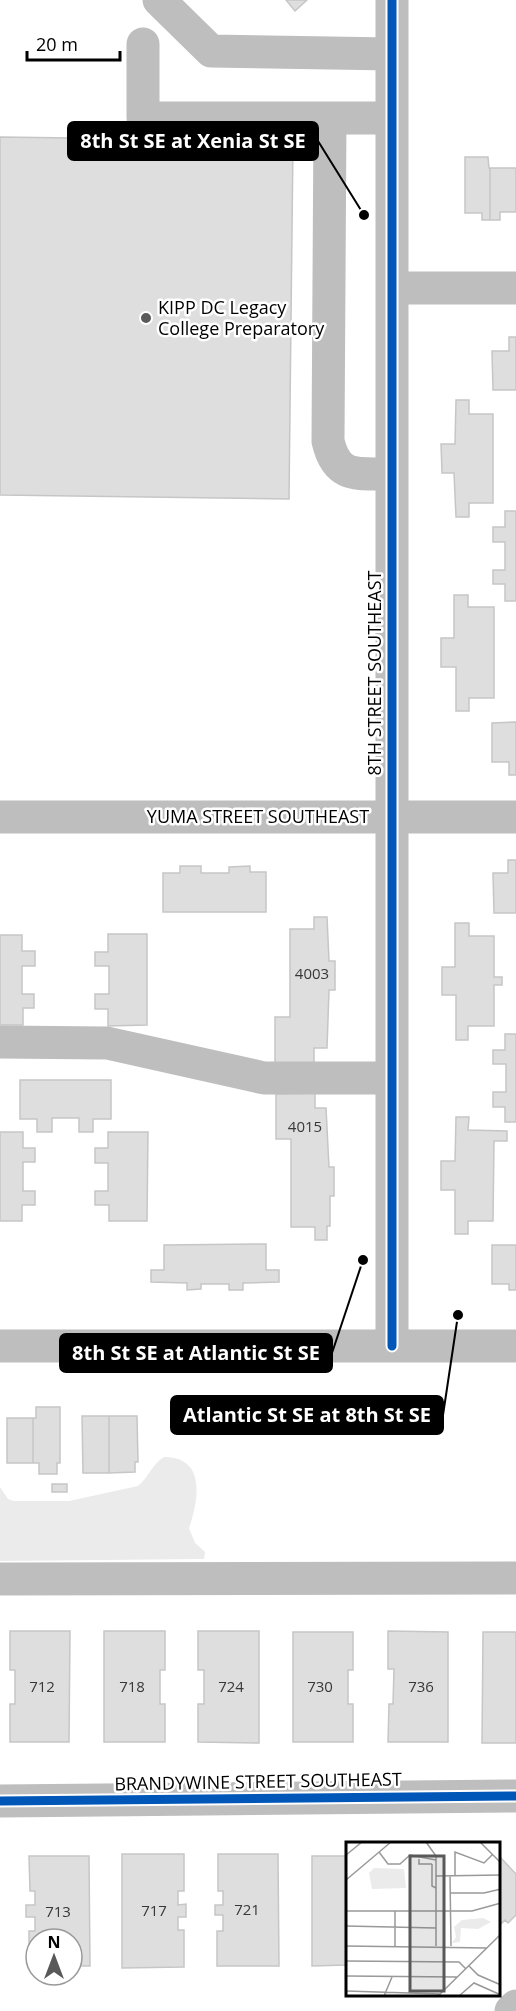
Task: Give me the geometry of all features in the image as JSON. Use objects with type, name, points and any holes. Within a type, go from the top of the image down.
[{"type":"street","points":[[159,0],[211,51],[392,54]]},
{"type":"street","name":"8TH STREET SOUTHEAST","points":[[392,0],[392,1346]]},
{"type":"street","points":[[143,44],[143,118],[392,118]]},
{"type":"street","points":[[330,118],[328,441],[335,462],[341,468],[355,473],[392,474]]},
{"type":"street","points":[[392,288],[516,288]]},
{"type":"street","name":"YUMA STREET SOUTHEAST","points":[[0,817],[516,817]]},
{"type":"street","points":[[0,1042],[107,1043],[264,1078],[392,1078]]},
{"type":"street","points":[[0,1346],[516,1346]]},
{"type":"street","points":[[0,1579],[516,1578]]},
{"type":"street","name":"BRANDYWINE STREET SOUTHEAST","points":[[0,1801],[516,1796]]},
{"type":"street","points":[[511,2011],[516,2006]]},
{"type":"shaded area","points":[[164,1457],[178,1459],[187,1464],[193,1472],[197,1493],[189,1528],[195,1543],[205,1552],[204,1559],[0,1561],[0,1487],[8,1499],[14,1501],[69,1501],[138,1486],[156,1463]]},
{"type":"building","points":[[286,0],[307,0],[295,11]]},
{"type":"building","name":"KIPP DC Legacy College Preparatory","points":[[0,137],[293,141],[289,499],[0,495]]},
{"type":"building","points":[[465,157],[488,157],[490,220],[482,220],[482,213],[465,213]]},
{"type":"building","points":[[490,168],[516,168],[516,212],[500,212],[500,220],[490,220]]},
{"type":"building","points":[[509,337],[516,337],[516,390],[493,390],[492,351],[509,351]]},
{"type":"building","points":[[456,400],[469,400],[469,414],[493,414],[493,503],[469,503],[469,517],[456,517],[454,473],[442,473],[441,444],[455,444]]},
{"type":"building","points":[[505,511],[516,511],[516,601],[505,601],[505,584],[493,584],[493,570],[505,570],[505,542],[493,542],[493,527],[505,527]]},
{"type":"building","points":[[454,595],[468,595],[468,607],[494,607],[494,698],[469,698],[469,711],[456,711],[456,667],[441,667],[441,638],[454,638]]},
{"type":"building","points":[[516,722],[516,775],[509,775],[509,762],[492,762],[492,723]]},
{"type":"building","points":[[508,860],[516,860],[516,913],[494,913],[493,873],[508,873]]},
{"type":"building","points":[[180,866],[201,866],[201,873],[229,873],[229,867],[250,866],[250,872],[266,872],[266,912],[163,912],[163,873],[180,873]]},
{"type":"building","points":[[314,917],[327,917],[329,961],[335,961],[335,990],[329,990],[327,1048],[314,1048],[314,1064],[275,1064],[275,1017],[290,1017],[290,929],[314,929]]},
{"type":"building","points":[[455,923],[469,923],[469,936],[494,936],[494,977],[502,977],[502,985],[494,985],[494,1026],[468,1026],[468,1040],[456,1040],[456,995],[442,995],[442,967],[455,967]]},
{"type":"building","points":[[108,934],[147,934],[147,1025],[108,1026],[108,1009],[95,1009],[95,994],[109,994],[109,966],[95,966],[95,952],[108,952]]},
{"type":"building","points":[[0,935],[22,935],[22,951],[35,951],[35,966],[22,966],[22,994],[34,994],[34,1008],[23,1008],[23,1025],[0,1025]]},
{"type":"building","points":[[505,1034],[516,1034],[516,1122],[505,1122],[505,1107],[493,1107],[493,1092],[506,1092],[506,1064],[493,1064],[493,1050],[505,1050]]},
{"type":"building","points":[[20,1080],[111,1080],[111,1119],[93,1119],[93,1132],[79,1132],[79,1118],[52,1118],[52,1132],[37,1132],[37,1119],[20,1119]]},
{"type":"building","points":[[315,1093],[315,1108],[326,1108],[329,1167],[334,1167],[334,1196],[330,1196],[330,1226],[327,1226],[327,1240],[315,1240],[315,1227],[291,1227],[291,1139],[276,1139],[276,1094]]},
{"type":"building","points":[[456,1117],[469,1117],[468,1130],[507,1131],[507,1141],[494,1141],[493,1221],[468,1221],[468,1234],[455,1234],[455,1190],[441,1190],[441,1161],[455,1161]]},
{"type":"building","points":[[0,1132],[23,1132],[23,1148],[35,1148],[35,1162],[23,1162],[23,1191],[35,1191],[35,1205],[22,1205],[22,1221],[0,1221]]},
{"type":"building","points":[[108,1132],[148,1132],[147,1221],[109,1221],[109,1205],[95,1205],[95,1191],[108,1191],[108,1163],[95,1163],[95,1148],[108,1148]]},
{"type":"building","points":[[266,1244],[266,1270],[279,1270],[279,1282],[243,1283],[243,1290],[229,1290],[229,1284],[201,1284],[201,1289],[187,1290],[187,1283],[151,1282],[151,1270],[164,1270],[164,1245]]},
{"type":"building","points":[[492,1245],[516,1245],[516,1290],[509,1290],[509,1284],[492,1284]]},
{"type":"building","points":[[36,1407],[60,1407],[60,1463],[57,1463],[57,1474],[39,1474],[39,1463],[33,1463],[33,1418],[36,1418]]},
{"type":"building","points":[[82,1416],[109,1416],[109,1473],[83,1473]]},
{"type":"building","points":[[109,1416],[137,1416],[138,1462],[135,1462],[135,1472],[109,1473]]},
{"type":"building","points":[[7,1418],[33,1418],[33,1463],[7,1463]]},
{"type":"building","points":[[52,1484],[67,1484],[67,1492],[52,1492]]},
{"type":"building","points":[[10,1631],[70,1631],[69,1742],[10,1742],[10,1704],[15,1704],[15,1670],[10,1670]]},
{"type":"building","points":[[104,1631],[165,1631],[165,1670],[160,1670],[160,1704],[165,1704],[165,1742],[104,1742]]},
{"type":"building","points":[[198,1631],[259,1631],[259,1743],[198,1742],[198,1704],[204,1704],[204,1670],[198,1670]]},
{"type":"building","points":[[388,1631],[448,1632],[448,1742],[388,1742],[389,1704],[393,1704],[394,1669],[388,1669]]},
{"type":"building","points":[[293,1632],[353,1632],[353,1670],[348,1670],[348,1704],[353,1704],[353,1742],[293,1742]]},
{"type":"building","points":[[483,1632],[516,1632],[516,1743],[482,1743]]},
{"type":"building","points":[[122,1854],[184,1854],[184,1891],[178,1891],[178,1905],[186,1904],[186,1917],[178,1917],[178,1930],[184,1930],[184,1967],[122,1968]]},
{"type":"building","points":[[218,1854],[278,1854],[279,1966],[217,1966],[217,1931],[223,1931],[223,1915],[215,1915],[215,1905],[223,1905],[223,1891],[218,1891]]},
{"type":"building","points":[[29,1856],[89,1856],[90,1966],[84,1966],[84,1927],[35,1927],[35,1917],[26,1917],[26,1905],[35,1905],[35,1891],[30,1891]]},
{"type":"building","points":[[312,1856],[346,1856],[346,1965],[312,1966]]},
{"type":"building","points":[[501,1858],[516,1874],[516,1915],[508,1923],[505,1920],[501,1924]]},
{"type":"cycle path","points":[[392,0],[392,1346]]},
{"type":"cycle path","points":[[0,1801],[516,1796]]},
{"type":"place","name":"8th St SE at Xenia St SE","points":[[364,215]]},
{"type":"place","name":"KIPP DC Legacy College Preparatory","points":[[146,318]]},
{"type":"place","name":"8th St SE at Atlantic St SE","points":[[363,1260]]},
{"type":"place","name":"Atlantic St SE at 8th St SE","points":[[458,1315]]}]
